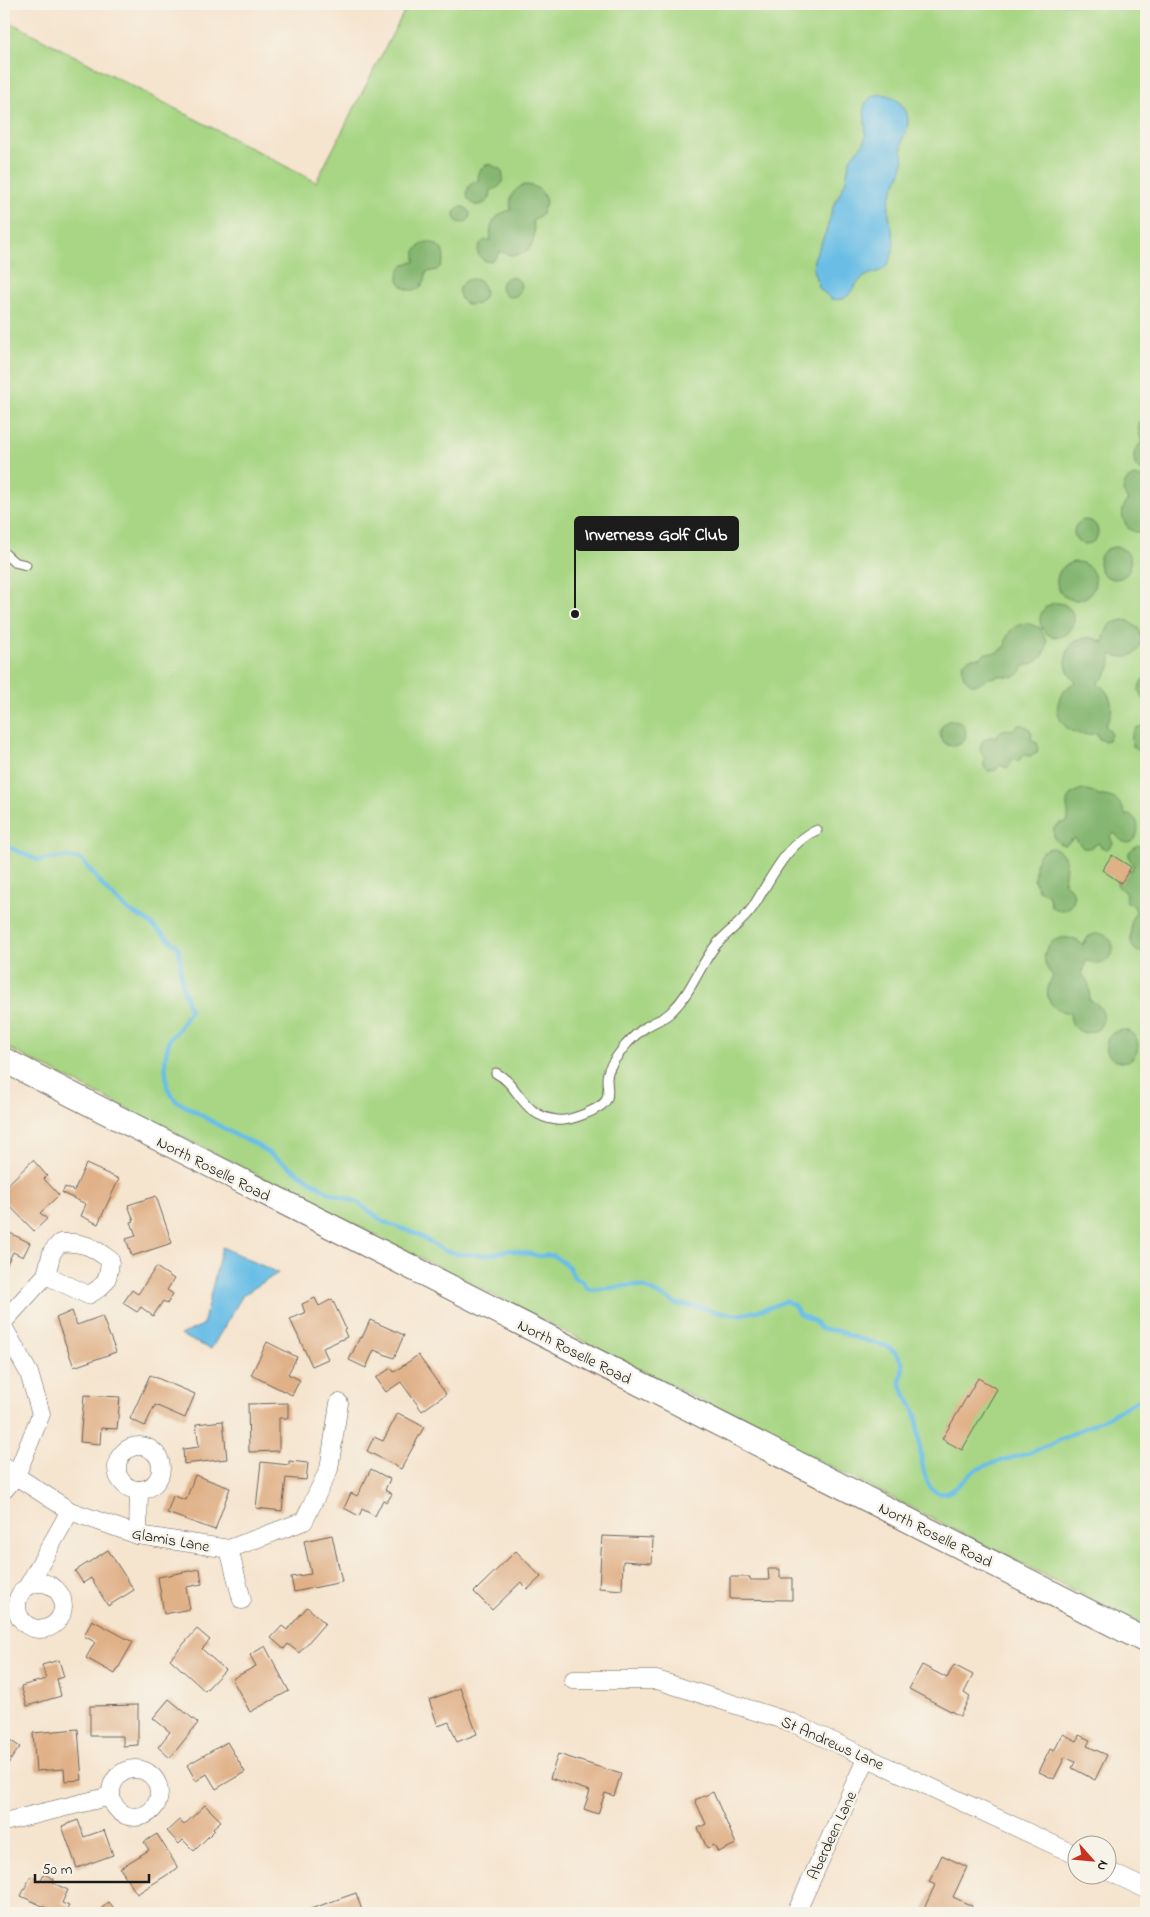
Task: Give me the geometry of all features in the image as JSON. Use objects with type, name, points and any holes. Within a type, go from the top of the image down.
[{"type":"main road","name":"North Roselle Road","points":[[4,1060],[1146,1641]]},
{"type":"street","points":[[4,1321],[46,1275]]},
{"type":"street","points":[[4,1328],[29,1373],[41,1414],[10,1471],[4,1490]]},
{"type":"street","name":"Glamis Lane","points":[[10,1471],[70,1511],[138,1535],[229,1549],[304,1521],[329,1469],[339,1403]]},
{"type":"street","points":[[138,1535],[139,1490]]},
{"type":"street","points":[[28,1586],[70,1511]]},
{"type":"street","points":[[229,1549],[242,1600]]},
{"type":"street","name":"St Andrews Lane","points":[[573,1680],[657,1680],[794,1723],[1068,1851]]},
{"type":"street","name":"Aberdeen Lane","points":[[796,1913],[867,1757]]},
{"type":"street","points":[[4,1822],[111,1796]]},
{"type":"street","points":[[1118,1875],[1146,1889]]},
{"type":"lane","points":[[4,553],[14,562],[26,565]]},
{"type":"lane","points":[[496,1073],[506,1079],[529,1108],[538,1114],[553,1119],[570,1119],[603,1104],[608,1097],[607,1076],[609,1068],[624,1048],[639,1032],[669,1015],[679,1005],[714,947],[750,912],[769,879],[800,840],[816,830]]},
{"type":"green space","points":[[408,4],[1146,4],[1146,1627],[4,1046],[4,19],[316,182]]},
{"type":"green space","points":[[490,164],[501,170],[502,183],[491,190],[490,197],[486,202],[481,205],[474,205],[468,199],[467,190],[472,183],[478,181],[479,172],[482,168]]},
{"type":"green space","points":[[524,185],[538,189],[543,194],[546,202],[542,214],[532,221],[534,237],[532,244],[523,253],[516,255],[500,251],[492,260],[483,260],[478,254],[479,245],[485,240],[491,240],[490,235],[494,220],[501,214],[511,210],[512,195]]},
{"type":"green space","points":[[462,207],[468,209],[470,215],[468,221],[462,223],[456,221],[454,215],[456,209]]},
{"type":"green space","points":[[427,242],[441,248],[444,257],[441,266],[437,270],[426,272],[425,281],[419,289],[407,289],[398,280],[400,269],[407,263],[415,262],[415,251]]},
{"type":"green space","points":[[511,277],[518,280],[521,287],[518,294],[511,297],[504,294],[501,287],[504,280]]},
{"type":"green space","points":[[472,279],[481,283],[485,292],[481,301],[472,305],[463,301],[459,292],[463,283]]},
{"type":"green space","points":[[1146,414],[1146,473],[1136,467],[1134,456],[1135,450],[1143,442],[1139,435],[1138,427]]},
{"type":"green space","points":[[1134,476],[1143,478],[1146,482],[1146,532],[1135,532],[1129,529],[1123,518],[1124,507],[1128,500],[1123,490],[1125,483]]},
{"type":"green space","points":[[1086,520],[1094,524],[1098,532],[1094,540],[1086,544],[1078,540],[1074,532],[1078,524]]},
{"type":"green space","points":[[1115,547],[1121,548],[1126,552],[1130,557],[1130,569],[1126,574],[1121,578],[1115,579],[1109,578],[1104,574],[1100,569],[1099,563],[1100,557],[1104,552],[1109,548]]},
{"type":"green space","points":[[1076,562],[1089,568],[1095,581],[1089,594],[1076,600],[1063,594],[1057,581],[1063,568]]},
{"type":"green space","points":[[1057,603],[1069,608],[1074,620],[1069,632],[1057,637],[1045,632],[1040,620],[1045,608]]},
{"type":"green space","points":[[1123,620],[1129,621],[1139,629],[1141,643],[1139,649],[1130,656],[1125,657],[1111,654],[1111,663],[1108,671],[1097,683],[1107,692],[1111,703],[1111,714],[1105,726],[1110,730],[1111,735],[1108,740],[1104,741],[1099,739],[1097,733],[1084,734],[1073,732],[1065,726],[1060,718],[1058,708],[1060,699],[1066,689],[1076,682],[1069,673],[1066,654],[1076,641],[1084,638],[1104,643],[1104,636],[1110,624]]},
{"type":"green space","points":[[1027,623],[1040,628],[1047,641],[1045,651],[1038,661],[1024,666],[1013,677],[987,678],[979,684],[972,684],[967,680],[963,675],[962,668],[964,662],[970,658],[980,658],[986,653],[996,653],[1005,647],[1011,630],[1018,625]]},
{"type":"green space","points":[[1146,677],[1146,701],[1139,689]]},
{"type":"green space","points":[[953,720],[962,724],[966,733],[962,742],[953,746],[944,742],[940,733],[944,724]]},
{"type":"green space","points":[[1018,725],[1029,728],[1032,734],[1031,739],[1038,744],[1037,753],[1031,756],[1025,755],[1018,761],[1011,760],[1007,768],[1000,765],[996,770],[988,771],[984,767],[985,759],[980,750],[982,741],[989,737],[996,737],[1003,730],[1013,730]]},
{"type":"green space","points":[[1146,725],[1145,754],[1134,747],[1131,740],[1136,728]]},
{"type":"green space","points":[[1082,789],[1094,792],[1098,796],[1116,800],[1122,806],[1125,815],[1133,817],[1137,822],[1138,828],[1133,840],[1128,843],[1122,841],[1115,833],[1110,836],[1113,844],[1107,849],[1101,847],[1099,843],[1089,848],[1083,848],[1075,838],[1065,845],[1055,840],[1054,828],[1060,823],[1067,822],[1067,804],[1070,796]]},
{"type":"green space","points":[[1137,845],[1146,847],[1146,953],[1139,952],[1132,946],[1131,920],[1136,912],[1134,906],[1127,902],[1125,892],[1117,884],[1118,878],[1126,869],[1132,870],[1133,864],[1129,858],[1129,852]]},
{"type":"green space","points":[[1053,848],[1059,851],[1065,858],[1064,883],[1070,887],[1074,895],[1072,905],[1062,910],[1051,906],[1048,894],[1038,890],[1034,880],[1039,855],[1047,849]]},
{"type":"green space","points":[[1099,933],[1112,942],[1113,949],[1112,955],[1102,963],[1087,960],[1081,973],[1089,985],[1089,1000],[1098,1005],[1103,1013],[1102,1021],[1097,1030],[1085,1033],[1074,1026],[1070,1013],[1052,1005],[1049,1000],[1048,989],[1053,976],[1044,958],[1050,944],[1056,940],[1074,939],[1083,945],[1089,936]]},
{"type":"green space","points":[[1122,1030],[1134,1034],[1138,1046],[1134,1058],[1122,1062],[1110,1058],[1106,1046],[1110,1034]]},
{"type":"water","points":[[882,94],[898,101],[906,111],[908,122],[902,141],[903,165],[889,204],[894,239],[893,252],[887,265],[881,271],[863,278],[843,299],[831,299],[820,289],[813,270],[814,259],[826,232],[833,207],[845,183],[850,159],[864,143],[866,134],[864,107],[872,96]]},
{"type":"water","points":[[222,1247],[278,1273],[243,1295],[211,1349],[180,1335],[203,1325]]},
{"type":"building","points":[[1112,855],[1131,867],[1121,883],[1102,870]]},
{"type":"building","points":[[33,1160],[47,1176],[44,1179],[59,1195],[40,1213],[47,1219],[34,1231],[4,1200],[4,1188]]},
{"type":"building","points":[[86,1164],[119,1179],[98,1224],[81,1216],[86,1204],[62,1193],[65,1187],[74,1191]]},
{"type":"building","points":[[156,1196],[172,1243],[132,1256],[126,1239],[136,1236],[131,1222],[134,1221],[128,1205]]},
{"type":"building","points":[[4,1230],[30,1243],[23,1257],[13,1252],[4,1270]]},
{"type":"building","points":[[156,1267],[174,1279],[167,1290],[173,1294],[167,1304],[163,1301],[153,1316],[141,1307],[137,1312],[123,1303],[132,1290],[138,1294]]},
{"type":"building","points":[[315,1298],[319,1306],[332,1299],[346,1329],[344,1330],[347,1337],[323,1348],[328,1359],[312,1366],[290,1319],[305,1313],[302,1304]]},
{"type":"building","points":[[72,1311],[77,1325],[102,1316],[116,1352],[74,1367],[56,1318]]},
{"type":"building","points":[[370,1320],[404,1335],[394,1358],[374,1350],[366,1368],[349,1360]]},
{"type":"building","points":[[267,1342],[297,1357],[288,1374],[300,1380],[292,1395],[251,1375]]},
{"type":"building","points":[[418,1355],[446,1394],[422,1411],[401,1382],[386,1392],[376,1378],[391,1368],[394,1372]]},
{"type":"building","points":[[150,1375],[195,1394],[185,1418],[155,1405],[145,1426],[130,1419]]},
{"type":"building","points":[[978,1378],[997,1389],[962,1450],[942,1439]]},
{"type":"building","points":[[84,1395],[120,1397],[117,1429],[101,1428],[100,1444],[80,1442]]},
{"type":"building","points":[[288,1403],[288,1418],[279,1418],[279,1451],[249,1452],[248,1404]]},
{"type":"building","points":[[398,1413],[424,1427],[401,1469],[367,1451],[374,1437],[383,1441]]},
{"type":"building","points":[[223,1421],[227,1459],[184,1464],[183,1449],[199,1447],[196,1424]]},
{"type":"building","points":[[289,1461],[308,1463],[306,1480],[286,1478],[282,1511],[256,1508],[261,1462],[289,1465]]},
{"type":"building","points":[[371,1469],[390,1479],[385,1490],[392,1494],[387,1502],[383,1500],[375,1516],[362,1509],[359,1516],[344,1508],[351,1493],[357,1496]]},
{"type":"building","points":[[195,1475],[230,1488],[215,1530],[167,1513],[173,1496],[186,1500]]},
{"type":"building","points":[[332,1535],[342,1582],[294,1592],[291,1577],[311,1574],[304,1541]]},
{"type":"building","points":[[602,1536],[653,1538],[652,1563],[623,1561],[622,1590],[599,1588]]},
{"type":"building","points":[[108,1550],[134,1590],[108,1606],[91,1578],[83,1583],[75,1571]]},
{"type":"building","points":[[516,1551],[541,1577],[528,1589],[521,1582],[492,1610],[474,1592]]},
{"type":"building","points":[[200,1569],[202,1584],[186,1587],[190,1609],[164,1614],[158,1577]]},
{"type":"building","points":[[768,1569],[780,1569],[780,1578],[792,1578],[792,1600],[730,1599],[730,1577],[750,1577],[750,1580],[769,1580]]},
{"type":"building","points":[[307,1607],[325,1623],[299,1653],[288,1644],[284,1649],[271,1638],[282,1626],[287,1630]]},
{"type":"building","points":[[92,1620],[133,1642],[115,1674],[86,1658],[95,1642],[84,1636]]},
{"type":"building","points":[[197,1629],[210,1640],[202,1649],[225,1670],[205,1691],[170,1659]]},
{"type":"building","points":[[265,1646],[289,1691],[250,1712],[232,1679],[256,1666],[250,1655]]},
{"type":"building","points":[[59,1660],[64,1677],[57,1679],[61,1696],[27,1706],[21,1686],[46,1679],[42,1665]]},
{"type":"building","points":[[922,1665],[947,1678],[954,1665],[973,1675],[964,1693],[970,1697],[960,1716],[909,1689]]},
{"type":"building","points":[[460,1688],[477,1734],[457,1742],[449,1722],[438,1726],[429,1700]]},
{"type":"building","points":[[169,1699],[198,1723],[170,1758],[158,1747],[170,1732],[153,1718]]},
{"type":"building","points":[[138,1705],[138,1745],[123,1746],[123,1736],[90,1736],[90,1706]]},
{"type":"building","points":[[78,1729],[82,1780],[65,1781],[64,1769],[36,1771],[33,1733]]},
{"type":"building","points":[[1063,1734],[1077,1741],[1079,1735],[1090,1740],[1087,1746],[1107,1755],[1095,1780],[1072,1768],[1075,1762],[1065,1757],[1054,1779],[1039,1772],[1050,1749],[1054,1751]]},
{"type":"building","points":[[4,1736],[20,1747],[4,1769]]},
{"type":"building","points":[[227,1742],[245,1772],[216,1789],[207,1774],[196,1781],[187,1765]]},
{"type":"building","points":[[558,1754],[621,1774],[614,1796],[605,1793],[598,1814],[584,1809],[590,1791],[550,1778]]},
{"type":"building","points":[[713,1792],[736,1844],[718,1852],[714,1845],[707,1848],[698,1828],[706,1824],[695,1800]]},
{"type":"building","points":[[205,1805],[221,1821],[213,1828],[215,1830],[194,1851],[183,1840],[179,1844],[167,1831],[179,1820],[184,1825]]},
{"type":"building","points":[[78,1820],[84,1837],[104,1830],[113,1855],[77,1868],[62,1826]]},
{"type":"building","points":[[157,1834],[178,1868],[137,1894],[120,1868],[149,1850],[144,1842]]},
{"type":"building","points":[[942,1855],[967,1867],[953,1897],[972,1906],[969,1913],[922,1913],[935,1885],[929,1882]]},
{"type":"building","points":[[44,1874],[54,1879],[53,1883],[68,1890],[62,1903],[69,1906],[65,1913],[47,1913],[49,1909],[21,1896],[31,1876],[40,1881]]},
{"type":"building","points":[[356,1893],[363,1913],[299,1913]]},
{"type":"building","points":[[109,1902],[118,1913],[96,1913]]},
{"type":"waterway","points":[[4,845],[38,860],[68,857],[82,860],[107,891],[129,911],[146,920],[179,949],[182,985],[190,1010],[178,1030],[169,1040],[165,1059],[167,1087],[175,1100],[237,1136],[252,1142],[328,1192],[357,1202],[384,1222],[417,1234],[443,1250],[459,1254],[487,1255],[510,1250],[540,1256],[553,1255],[569,1267],[575,1279],[582,1281],[587,1288],[592,1290],[634,1285],[644,1287],[677,1304],[705,1308],[710,1311],[739,1315],[768,1308],[786,1301],[794,1305],[799,1314],[814,1321],[821,1329],[839,1331],[849,1336],[886,1346],[896,1353],[902,1362],[903,1368],[900,1382],[916,1415],[925,1477],[932,1489],[938,1493],[944,1493],[956,1488],[976,1470],[1037,1450],[1146,1397]]},
{"type":"place","name":"Inverness Golf Club","points":[[575,614]]}]
